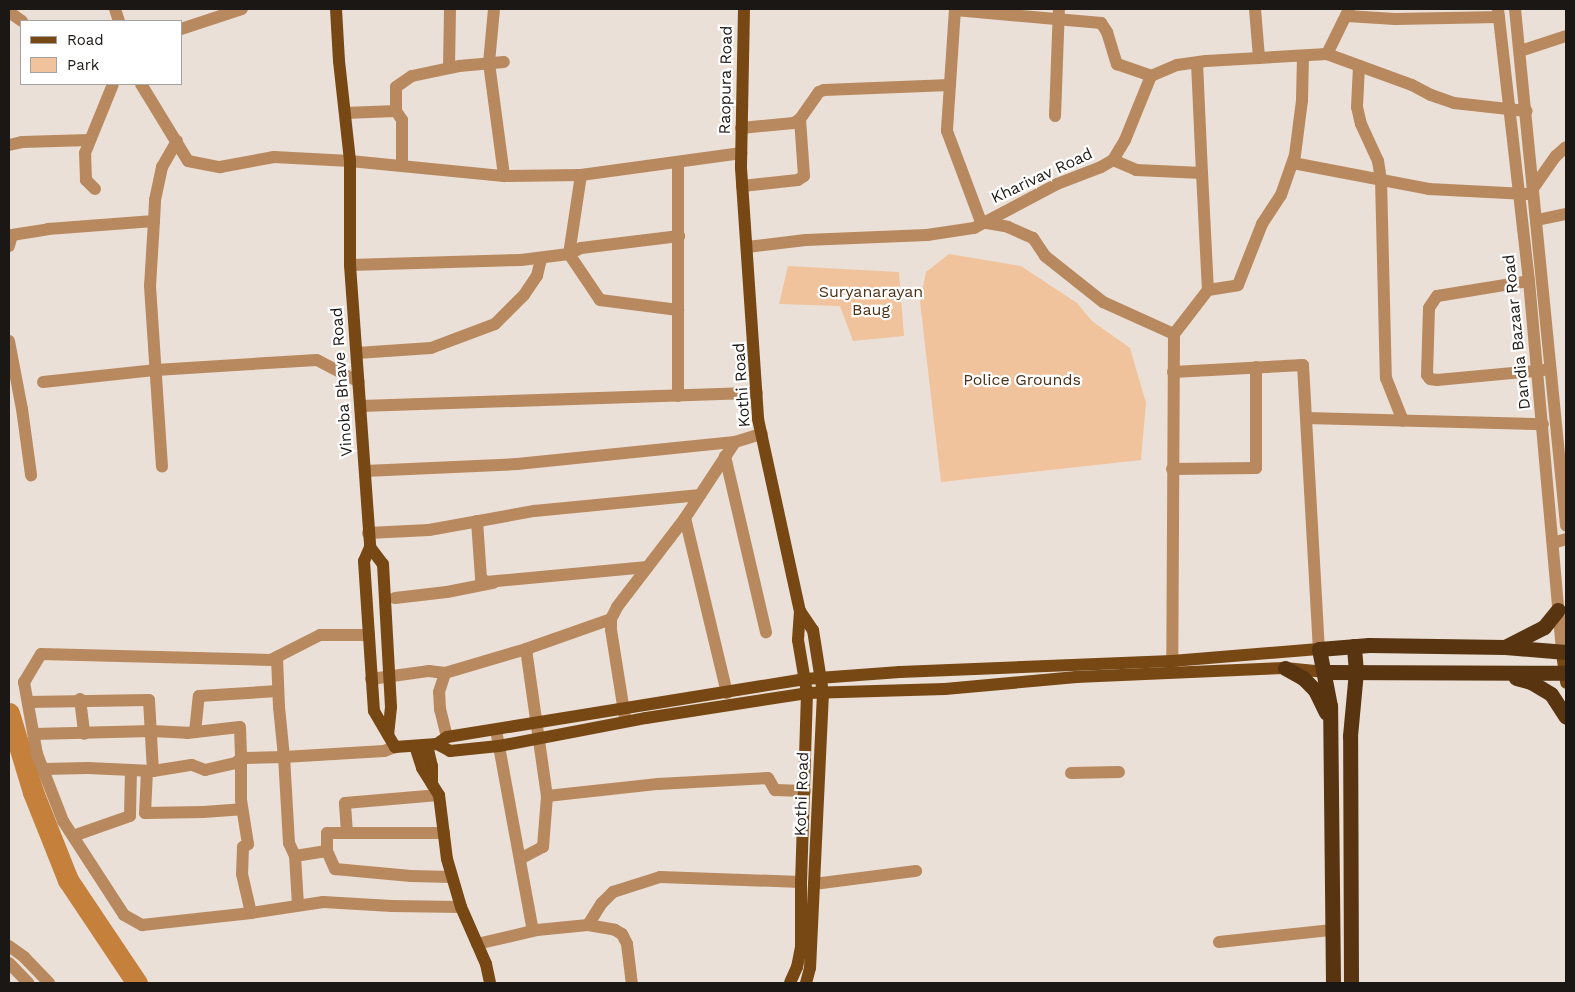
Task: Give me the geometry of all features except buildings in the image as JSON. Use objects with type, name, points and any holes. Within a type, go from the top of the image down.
[{"type":"highway","points":[[1505,647],[1544,627],[1558,610]]},
{"type":"highway","points":[[1351,983],[1350,736],[1356,671],[1354,646]]},
{"type":"highway","points":[[1333,983],[1330,706],[1319,649],[1354,646],[1505,647],[1564,652]]},
{"type":"highway","points":[[1285,668],[1303,678],[1315,690],[1326,713],[1330,731]]},
{"type":"highway","points":[[1324,672],[1496,673],[1565,676]]},
{"type":"highway","points":[[1496,673],[1531,682],[1551,694],[1566,717]]},
{"type":"main road","name":"Vinoba Bhave Road","points":[[336,9],[338,61],[350,161],[350,265],[370,546],[364,561],[371,679],[374,711],[396,747]]},
{"type":"main road","name":"Raopura Road","points":[[741,153],[744,9]]},
{"type":"main road","name":"Kothi Road","points":[[741,153],[757,394],[762,434],[800,611],[798,640],[807,693],[801,882],[801,947],[797,967],[790,983]]},
{"type":"main road","points":[[370,546],[383,564],[391,706],[388,734]]},
{"type":"main road","name":"Kothi Road","points":[[800,611],[813,630],[822,677],[823,693],[810,968],[806,983]]},
{"type":"main road","points":[[432,743],[450,751],[499,746],[626,722],[807,693],[945,689],[1172,667],[1319,649]]},
{"type":"main road","points":[[1564,652],[1565,676]]},
{"type":"main road","points":[[396,747],[432,743],[496,730],[822,677],[991,667],[1285,668],[1324,672]]},
{"type":"main road","points":[[432,743],[422,768],[435,789],[452,877],[461,907],[486,964],[490,983]]},
{"type":"street","points":[[182,30],[242,9]]},
{"type":"street","points":[[449,68],[450,9]]},
{"type":"street","points":[[494,9],[489,63],[504,176]]},
{"type":"street","points":[[1174,334],[1103,302],[1045,256],[1033,238],[1008,227],[981,222],[946,131],[955,9],[1059,14],[1102,23],[1107,32],[1117,64],[1151,76],[1177,65],[1327,54],[1454,103],[1510,111],[1527,111]]},
{"type":"street","points":[[1255,9],[1259,58]]},
{"type":"street","name":"Dandia Bazaar Road","points":[[1515,9],[1535,191],[1566,525]]},
{"type":"street","points":[[9,12],[21,20]]},
{"type":"street","points":[[1327,54],[1348,12],[1395,19],[1499,13]]},
{"type":"street","name":"Dandia Bazaar Road","points":[[1499,13],[1529,281],[1558,610],[1564,652]]},
{"type":"street","points":[[1055,116],[1059,14]]},
{"type":"street","points":[[1520,51],[1565,40]]},
{"type":"street","points":[[1208,290],[1238,285],[1262,224],[1281,195],[1293,163],[1302,100],[1303,56]]},
{"type":"street","points":[[402,166],[402,120],[396,111],[396,87],[412,76],[449,68],[504,62]]},
{"type":"street","points":[[1172,667],[1174,334],[1208,290],[1197,63]]},
{"type":"street","points":[[1359,66],[1358,107],[1361,124],[1378,161],[1381,179],[1386,378],[1403,421]]},
{"type":"street","name":"Kharivav Road","points":[[747,247],[806,240],[927,235],[974,228],[981,222],[1057,184],[1101,167],[1113,160],[1129,132],[1151,76]]},
{"type":"street","points":[[95,189],[86,180],[84,153],[113,85]]},
{"type":"street","points":[[142,85],[188,160],[220,167],[274,157],[350,161],[504,176],[580,175],[741,153]]},
{"type":"street","points":[[741,128],[794,123],[800,120],[815,98],[824,90],[950,85]]},
{"type":"street","points":[[345,113],[396,111]]},
{"type":"street","points":[[742,186],[798,180],[804,176],[800,120]]},
{"type":"street","points":[[9,145],[22,142],[89,140]]},
{"type":"street","points":[[162,466],[150,286],[154,200],[162,167],[177,141]]},
{"type":"street","points":[[1293,163],[1429,189],[1519,194],[1535,191],[1556,156],[1566,147]]},
{"type":"street","points":[[1113,160],[1136,170],[1202,173]]},
{"type":"street","points":[[678,162],[678,396]]},
{"type":"street","points":[[580,175],[569,254],[600,300],[678,310]]},
{"type":"street","points":[[1537,220],[1566,214]]},
{"type":"street","points":[[9,246],[12,235],[48,229],[154,221]]},
{"type":"street","points":[[350,265],[541,258],[569,254],[581,248],[679,236]]},
{"type":"street","points":[[357,353],[431,348],[495,324],[524,294],[536,276],[541,258]]},
{"type":"street","points":[[1529,281],[1437,296],[1428,308],[1427,375],[1430,379],[1437,380],[1551,369]]},
{"type":"street","points":[[9,341],[22,409],[31,475]]},
{"type":"street","points":[[43,382],[156,370],[317,360],[359,382]]},
{"type":"street","points":[[1173,372],[1303,365],[1319,649]]},
{"type":"street","points":[[1172,469],[1256,468],[1256,367]]},
{"type":"street","points":[[361,406],[757,394]]},
{"type":"street","points":[[1306,418],[1543,424]]},
{"type":"street","points":[[365,472],[517,464],[735,442],[762,434]]},
{"type":"street","points":[[626,722],[611,630],[611,619],[622,599],[685,518],[735,442]]},
{"type":"street","points":[[725,456],[766,632]]},
{"type":"street","points":[[368,533],[429,530],[534,511],[700,495]]},
{"type":"street","points":[[685,518],[727,693]]},
{"type":"street","points":[[477,521],[481,578],[486,582],[495,583]]},
{"type":"street","points":[[1553,543],[1566,539]]},
{"type":"street","points":[[395,598],[447,592],[495,583],[647,567]]},
{"type":"street","points":[[371,679],[429,671],[445,673],[526,649],[611,619]]},
{"type":"street","points":[[369,635],[320,635],[271,660],[41,654],[24,682],[37,754],[64,821],[73,836],[124,915],[142,925],[251,913],[323,902],[461,907]]},
{"type":"street","points":[[520,859],[543,847],[547,796],[526,649]]},
{"type":"street","points":[[277,657],[289,843],[295,856],[298,905]]},
{"type":"street","points":[[432,743],[440,709],[439,692],[445,673]]},
{"type":"street","points":[[195,732],[199,696],[278,691]]},
{"type":"street","points":[[80,700],[84,734]]},
{"type":"street","points":[[28,702],[149,700],[152,731],[145,813],[242,809]]},
{"type":"street","points":[[34,734],[152,731],[195,732],[240,727],[242,809],[248,844],[243,847],[242,874],[251,913]]},
{"type":"street","points":[[496,730],[533,931]]},
{"type":"street","points":[[43,769],[150,771],[192,765],[205,770],[236,763],[241,758],[384,751],[396,747]]},
{"type":"street","points":[[73,836],[130,816],[131,770]]},
{"type":"street","points":[[1071,773],[1118,772]]},
{"type":"street","points":[[547,796],[658,784],[768,778],[775,790],[805,791]]},
{"type":"street","points":[[347,834],[345,803],[435,789]]},
{"type":"street","points":[[444,833],[327,833],[327,851],[335,869],[411,876],[452,877]]},
{"type":"street","points":[[295,856],[327,851]]},
{"type":"street","points":[[814,884],[916,872]]},
{"type":"street","points":[[588,924],[602,903],[613,892],[660,877],[801,882]]},
{"type":"street","points":[[477,944],[533,931],[588,924],[615,930],[622,934],[626,944],[632,983]]},
{"type":"street","points":[[1219,942],[1332,930]]},
{"type":"street","points":[[9,946],[24,957],[49,983]]},
{"type":"street","points":[[9,963],[28,983]]},
{"type":"green space","name":"Police Grounds","points":[[949,254],[1021,266],[1077,303],[1092,321],[1130,348],[1146,403],[1141,460],[941,482],[920,302],[926,272]]},
{"type":"green space","name":"Suryanarayan Baug","points":[[788,266],[899,272],[904,336],[853,341],[840,306],[779,304]]},
{"type":"waterway","points":[[9,713],[33,792],[68,880],[137,983]]}]
